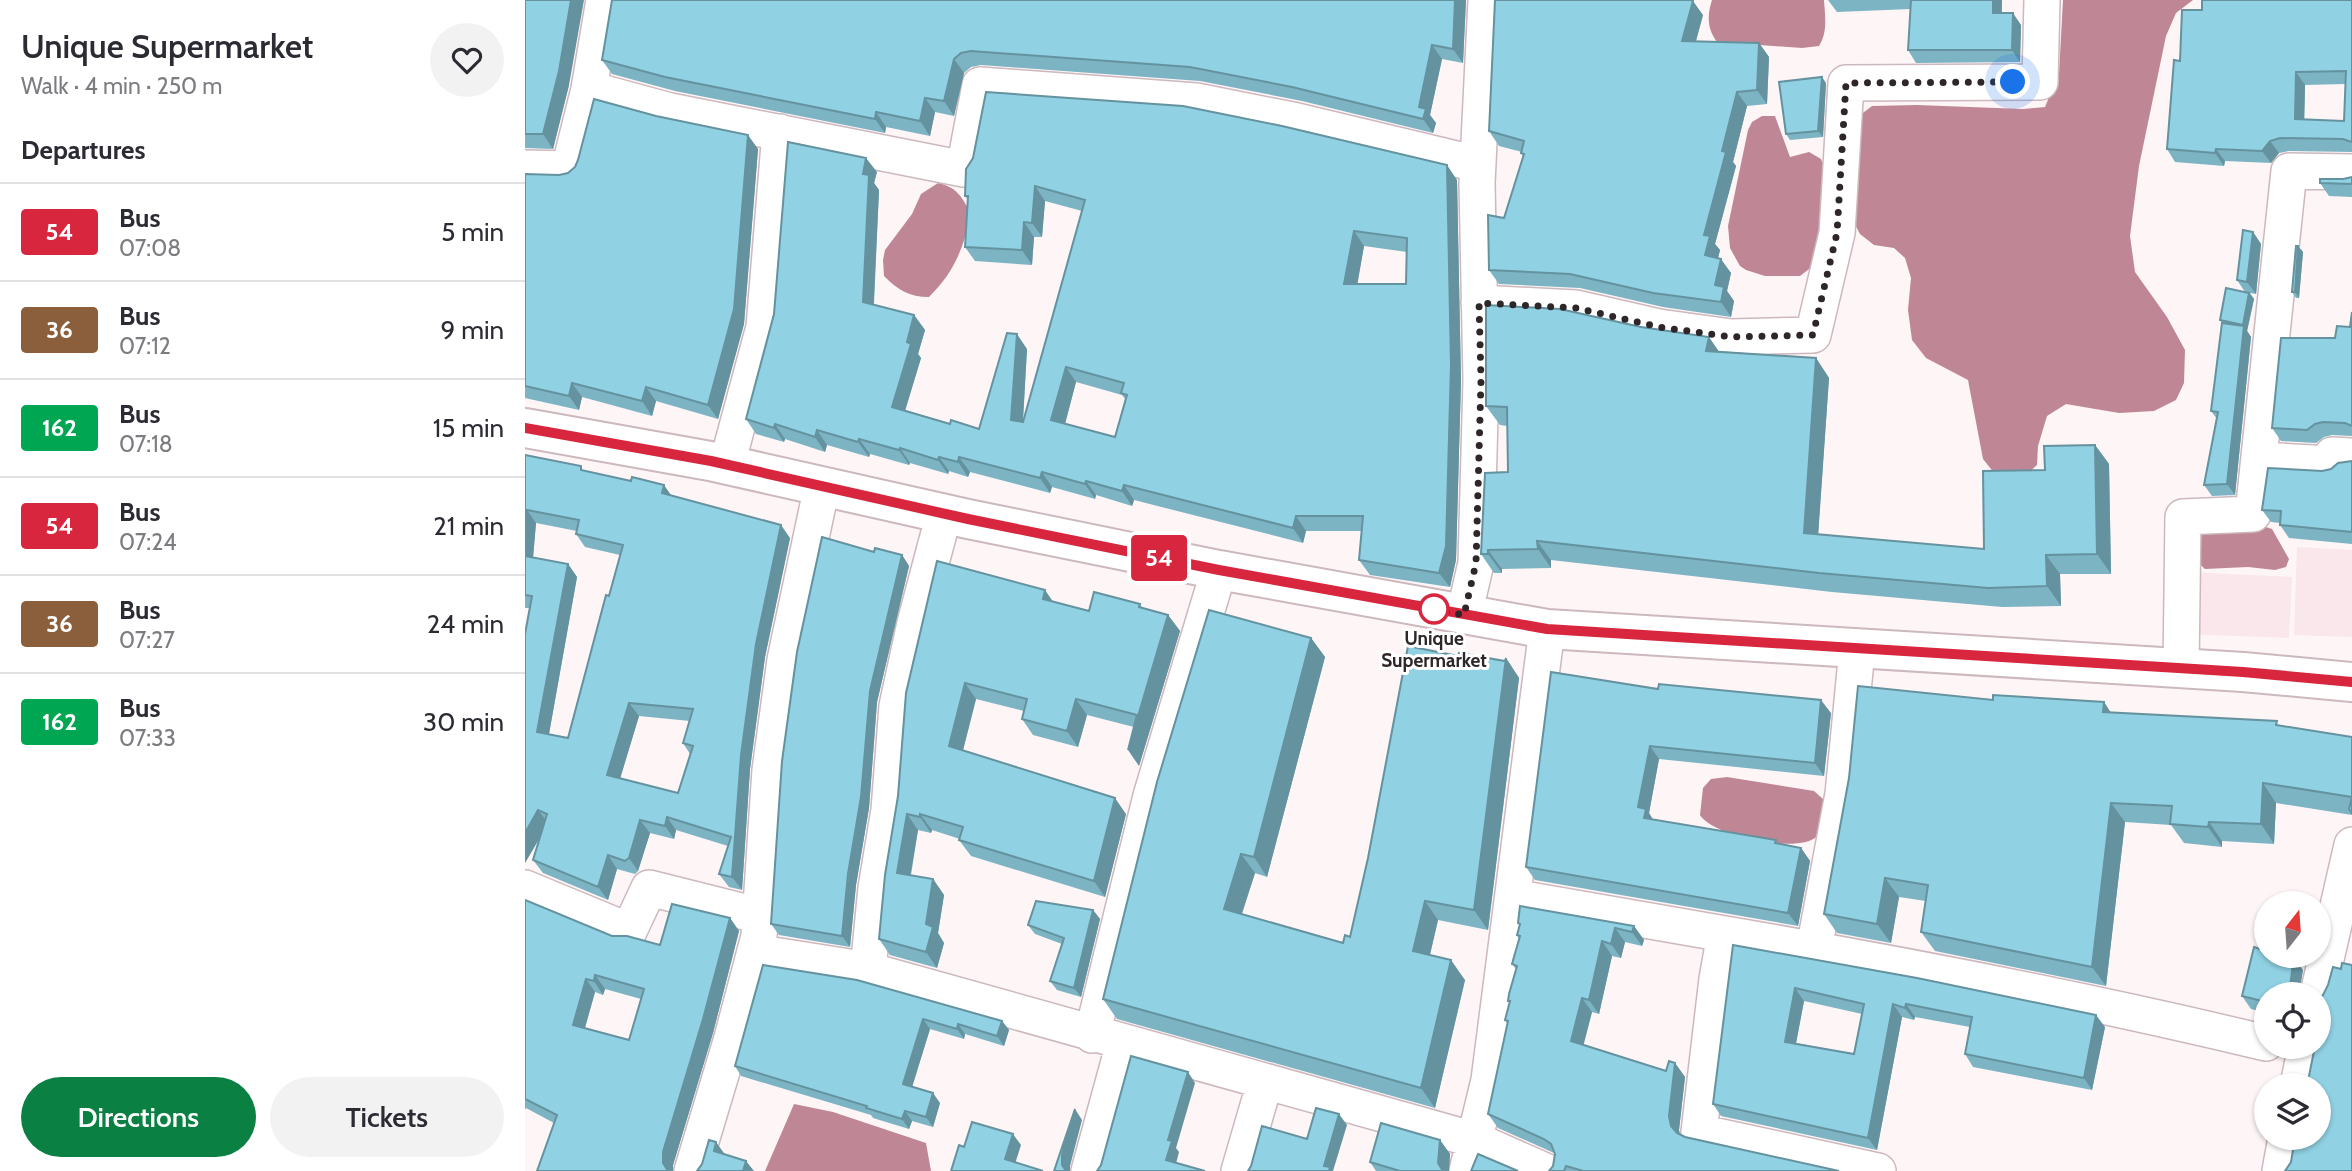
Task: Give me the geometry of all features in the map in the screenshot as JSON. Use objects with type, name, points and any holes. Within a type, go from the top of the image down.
[{"type":"highway","points":[[525,428],[727,464],[944,514],[1219,570],[1547,629],[2352,682]]},
{"type":"street","points":[[525,168],[569,169],[589,89],[604,0]]},
{"type":"street","points":[[1464,615],[1476,563],[1481,380],[1477,164],[1486,0]]},
{"type":"street","points":[[1479,303],[1576,308],[1659,327],[1731,337],[1813,335],[1837,233],[1846,83],[2040,82],[2042,0]]},
{"type":"street","points":[[589,89],[670,111],[964,169],[980,85],[1196,101],[1297,121],[1477,164]]},
{"type":"street","points":[[727,464],[764,327],[781,132]]},
{"type":"street","points":[[2181,669],[2183,517],[2253,514],[2289,172],[2352,172]]},
{"type":"street","points":[[2260,460],[2331,464],[2332,455],[2352,456]]},
{"type":"street","points":[[692,1171],[759,936],[770,770],[785,660],[822,486]]},
{"type":"street","points":[[867,970],[876,887],[889,810],[897,706],[915,623],[944,514]]},
{"type":"street","points":[[1089,1171],[1108,1039],[1151,796],[1219,570]]},
{"type":"street","points":[[1471,1156],[1489,1080],[1547,629]]},
{"type":"street","points":[[1814,949],[1843,794],[1857,650]]},
{"type":"street","points":[[2321,982],[2352,845]]},
{"type":"street","points":[[525,888],[629,932],[649,888],[761,916]]},
{"type":"street","points":[[1513,897],[1985,980],[2254,1040]]},
{"type":"street","points":[[1725,934],[1699,1132],[1878,1171]]},
{"type":"street","points":[[755,952],[867,970],[1265,1082],[1471,1156],[1545,1171]]},
{"type":"street","points":[[1239,1171],[1265,1082]]},
{"type":"street","points":[[2280,1171],[2283,1150]]},
{"type":"shaded area","points":[[1712,0],[1824,0],[1825,24],[1822,41],[1819,46],[1802,48],[1717,42],[1709,22]]},
{"type":"shaded area","points":[[2063,0],[2193,0],[2176,13],[2166,36],[2139,166],[2130,236],[2135,272],[2167,317],[2185,350],[2184,383],[2176,400],[2154,411],[2119,413],[2066,404],[2047,416],[2038,446],[2037,465],[2026,475],[1995,474],[1983,459],[1968,380],[1926,358],[1912,340],[1908,310],[1911,278],[1905,258],[1894,248],[1874,245],[1860,234],[1850,215],[1855,119],[1872,106],[2023,109],[2045,107],[2059,73]]},
{"type":"shaded area","points":[[1762,116],[1775,116],[1790,157],[1809,152],[1821,159],[1827,173],[1831,197],[1813,266],[1800,276],[1765,276],[1746,270],[1740,266],[1730,248],[1728,226],[1748,130],[1752,122]]},
{"type":"shaded area","points":[[938,183],[950,187],[958,194],[971,214],[965,238],[952,269],[929,297],[915,296],[899,289],[884,276],[885,250],[912,214],[921,194]]},
{"type":"shaded area","points":[[2257,524],[2272,529],[2289,559],[2286,567],[2275,570],[2248,567],[2205,569],[2192,557],[2195,532]]},
{"type":"shaded area","points":[[2297,547],[2352,550],[2352,637],[2294,635]]},
{"type":"shaded area","points":[[2187,572],[2292,577],[2289,638],[2185,634]]},
{"type":"shaded area","points":[[1727,777],[1814,791],[1823,799],[1820,832],[1808,841],[1776,843],[1738,836],[1708,823],[1700,815],[1703,788],[1711,779]]},
{"type":"shaded area","points":[[794,1104],[833,1112],[926,1143],[931,1171],[765,1171]]},
{"type":"building","points":[[525,0],[571,0],[559,71],[543,134],[525,134]]},
{"type":"building","points":[[612,0],[1455,0],[1453,49],[1432,45],[1419,107],[1426,109],[1423,119],[1292,87],[1190,67],[971,51],[961,53],[954,59],[944,101],[925,98],[920,121],[876,112],[875,119],[665,77],[602,60]]},
{"type":"building","points":[[1495,0],[1691,0],[1693,1],[1682,41],[1759,43],[1757,90],[1737,92],[1722,151],[1726,152],[1704,235],[1710,236],[1705,255],[1721,259],[1715,285],[1724,287],[1721,302],[1653,293],[1570,274],[1489,270],[1488,215],[1504,218],[1524,154],[1521,153],[1524,141],[1489,131]]},
{"type":"building","points":[[1911,0],[1993,0],[1993,13],[2013,13],[2012,50],[1908,50]]},
{"type":"building","points":[[2202,0],[2352,0],[2352,142],[2343,139],[2280,138],[2270,141],[2262,151],[2216,149],[2215,153],[2167,149],[2174,60],[2180,61],[2182,10],[2202,10]],"holes":[[[2346,71],[2344,121],[2295,119],[2296,72]]]},
{"type":"building","points":[[1822,77],[1818,131],[1786,134],[1779,82]]},
{"type":"building","points":[[986,92],[1183,106],[1447,165],[1451,365],[1446,546],[1439,573],[1359,560],[1363,516],[1296,516],[1293,528],[1124,485],[1122,491],[1042,472],[1040,478],[959,457],[958,462],[939,457],[938,460],[900,448],[899,450],[859,439],[858,442],[817,430],[815,437],[775,424],[774,428],[746,419],[774,314],[788,142],[866,158],[863,174],[869,175],[863,302],[914,315],[907,342],[911,344],[892,407],[950,424],[951,420],[979,429],[1007,333],[1017,334],[1011,420],[1023,422],[1085,200],[1035,186],[1032,223],[1024,222],[1022,250],[965,247],[968,196],[965,196],[966,169],[973,158]],"holes":[[[1354,231],[1407,238],[1406,284],[1344,284]],[[1066,367],[1124,383],[1121,393],[1127,395],[1115,437],[1051,420]]]},
{"type":"building","points":[[594,99],[656,116],[748,135],[734,309],[708,405],[646,387],[642,401],[572,383],[569,396],[525,386],[525,174],[559,175],[568,173],[575,167]]},
{"type":"building","points":[[2352,177],[2352,184],[2320,183],[2320,179]]},
{"type":"building","points":[[2243,230],[2253,232],[2247,282],[2237,280]]},
{"type":"building","points":[[2296,246],[2295,292],[2292,292]]},
{"type":"building","points":[[2226,288],[2249,293],[2243,325],[2220,320]]},
{"type":"building","points":[[1486,305],[1560,309],[1641,327],[1709,337],[1706,351],[1816,358],[1804,533],[1984,549],[1983,471],[2045,470],[2044,446],[2095,445],[2097,554],[2046,555],[2047,586],[1988,588],[1819,573],[1537,541],[1538,549],[1488,550],[1488,554],[1481,554],[1485,473],[1508,472],[1507,407],[1486,406]]},
{"type":"building","points":[[2352,312],[2352,426],[2323,422],[2307,430],[2272,428],[2281,338],[2335,338],[2337,326],[2350,327]]},
{"type":"building","points":[[2222,323],[2244,326],[2227,484],[2204,485],[2218,412],[2211,411]]},
{"type":"building","points":[[525,455],[581,466],[581,470],[631,481],[632,477],[664,485],[662,493],[781,525],[756,644],[741,755],[732,877],[719,874],[731,837],[667,817],[665,826],[640,820],[629,858],[625,861],[608,855],[598,887],[533,860],[547,814],[538,810],[525,833],[525,634],[532,596],[525,595],[525,556],[568,564],[537,732],[568,738],[606,595],[609,596],[623,545],[576,534],[579,520],[527,510],[525,531]],"holes":[[[629,703],[693,709],[683,743],[693,746],[678,793],[607,775]]]},
{"type":"building","points":[[2352,461],[2352,532],[2280,525],[2281,511],[2262,510],[2268,468],[2322,471],[2331,469],[2338,463]]},
{"type":"building","points":[[822,537],[874,552],[875,548],[902,555],[870,691],[861,797],[848,874],[842,936],[771,924],[782,761],[797,652]]},
{"type":"building","points":[[937,561],[1045,590],[1043,599],[1089,611],[1094,592],[1140,604],[1139,607],[1168,615],[1128,750],[1137,715],[1076,699],[1067,731],[1022,719],[1027,699],[965,683],[949,746],[1115,798],[1094,881],[959,840],[963,827],[920,814],[920,817],[907,814],[897,873],[933,879],[926,924],[933,927],[926,952],[879,939],[885,875],[898,796],[906,693]]},
{"type":"building","points":[[1209,610],[1311,638],[1254,857],[1241,854],[1224,909],[1343,943],[1345,935],[1350,937],[1368,858],[1408,646],[1458,656],[1459,653],[1505,661],[1506,658],[1474,910],[1425,901],[1413,951],[1451,960],[1421,1088],[1103,999],[1157,782]]},
{"type":"building","points":[[1551,672],[1658,689],[1659,684],[1821,700],[1815,763],[1650,746],[1638,807],[1646,809],[1644,818],[1776,840],[1775,843],[1801,848],[1788,913],[1526,867]]},
{"type":"building","points":[[1858,686],[1993,700],[1993,695],[2104,702],[2103,712],[2277,721],[2276,725],[2352,737],[2352,797],[2263,783],[2261,824],[2209,822],[2208,827],[2170,824],[2172,806],[2111,803],[2092,967],[1921,932],[1928,885],[1885,878],[1877,924],[1824,914],[1849,778]]},
{"type":"building","points":[[525,900],[612,936],[627,936],[660,945],[672,904],[730,918],[663,1152],[663,1163],[668,1171],[537,1171],[557,1115],[525,1099]],"holes":[[[595,975],[644,989],[629,1040],[573,1025],[586,979],[594,981]]]},
{"type":"building","points":[[1036,901],[1093,910],[1074,988],[1050,981],[1064,938],[1028,925]]},
{"type":"building","points":[[1520,906],[1634,926],[1632,932],[1615,928],[1611,944],[1602,941],[1589,1000],[1582,998],[1571,1041],[1666,1071],[1669,1061],[1675,1063],[1669,1116],[1671,1126],[1677,1133],[1839,1171],[1583,1171],[1566,1166],[1564,1171],[1549,1171],[1553,1166],[1555,1154],[1551,1144],[1488,1114],[1508,1021],[1505,1020],[1509,994],[1517,966],[1512,964],[1520,936],[1517,935]]},
{"type":"building","points":[[1733,945],[1917,978],[2096,1015],[2084,1078],[1965,1054],[1972,1017],[1906,1004],[1905,1008],[1893,1004],[1868,1138],[1713,1104]],"holes":[[[1795,988],[1864,1004],[1854,1054],[1785,1042]]]},
{"type":"building","points":[[2254,947],[2254,968],[2292,968],[2291,982],[2254,982],[2254,999],[2242,996]]},
{"type":"building","points":[[2342,963],[2352,965],[2352,1171],[2285,1171],[2291,1162],[2293,1150],[2331,1150],[2331,1073],[2310,1073],[2312,1059],[2331,1059],[2331,982],[2329,982],[2333,967],[2341,969]]},
{"type":"building","points":[[763,965],[857,980],[1002,1021],[997,1036],[958,1024],[957,1029],[923,1019],[903,1084],[933,1093],[926,1117],[905,1111],[902,1119],[735,1066]]},
{"type":"building","points":[[1131,1056],[1188,1072],[1168,1140],[1172,1141],[1166,1160],[1205,1171],[1097,1171],[1101,1165]]},
{"type":"building","points":[[1316,1108],[1339,1114],[1324,1166],[1330,1167],[1329,1171],[1248,1171],[1262,1126],[1307,1139]]},
{"type":"building","points":[[1075,1109],[1062,1155],[1062,1165],[1066,1171],[1054,1171]]},
{"type":"building","points":[[972,1122],[1013,1134],[1005,1159],[1043,1171],[951,1171],[959,1145],[964,1147]]},
{"type":"building","points":[[1381,1123],[1440,1140],[1438,1163],[1443,1171],[1400,1171],[1370,1162]]},
{"type":"building","points":[[709,1140],[716,1142],[714,1151],[746,1161],[743,1171],[697,1171],[702,1164]]},
{"type":"building","points":[[1478,1154],[1518,1171],[1471,1171]]},
{"type":"bus line","name":"54","points":[[525,428],[711,461],[968,519],[1219,570],[1547,629],[2243,672],[2352,682]]},
{"type":"place","name":"Unique Supermarket","points":[[1434,609]]},
{"type":"route","points":[[1434,609],[1464,615],[1476,563],[1481,380],[1479,303],[1576,308],[1659,327],[1731,337],[1813,335],[1837,233],[1846,83],[2013,82]]}]
